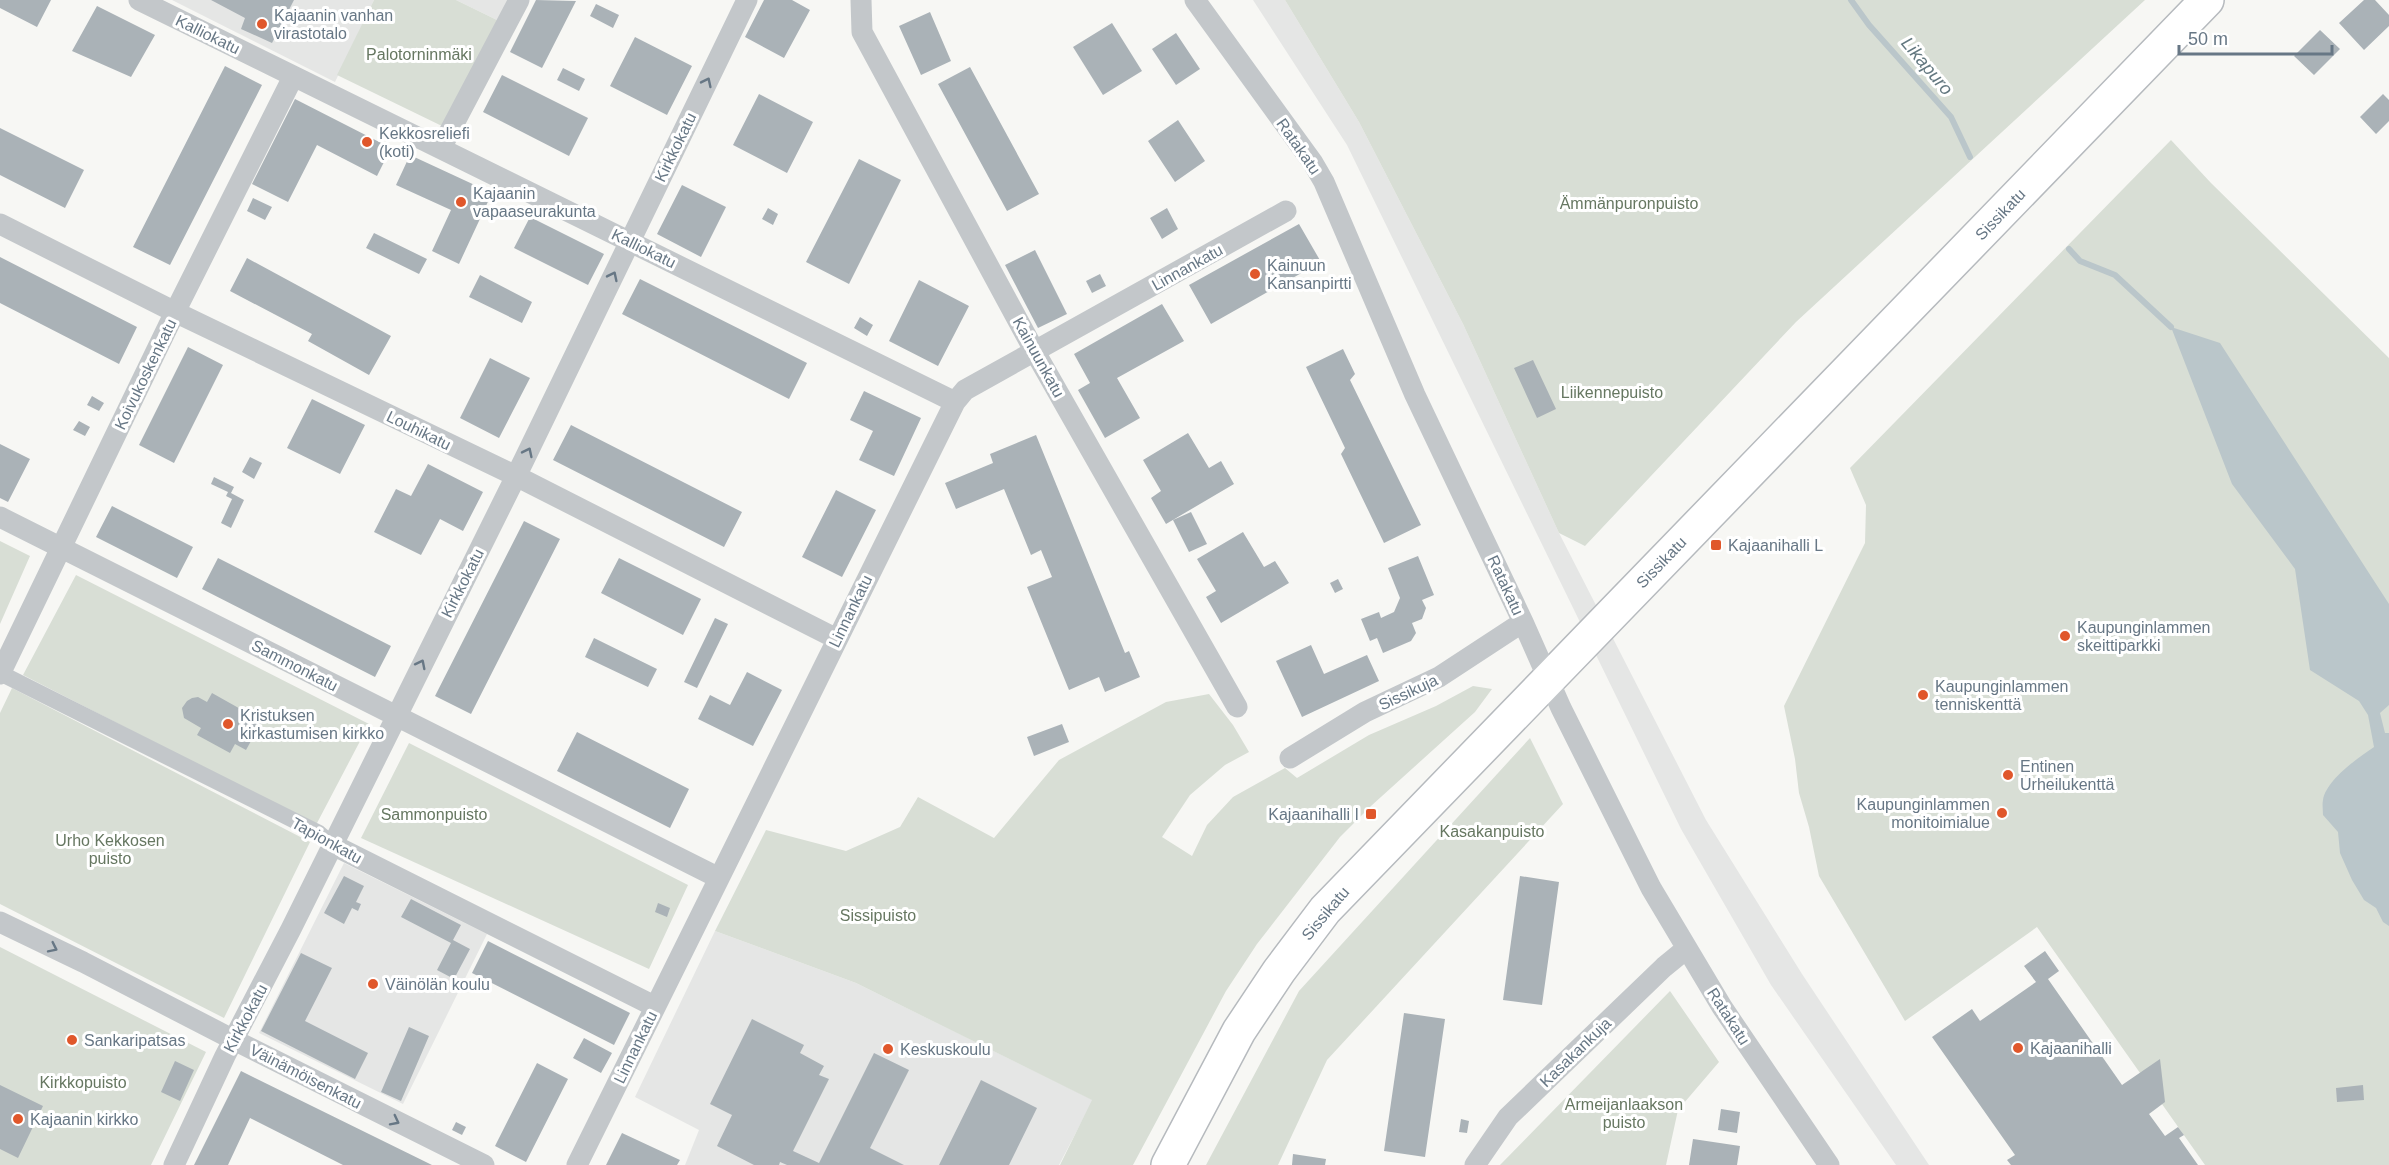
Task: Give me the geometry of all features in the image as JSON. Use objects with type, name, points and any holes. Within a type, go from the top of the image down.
[{"type":"main road","name":"Sissikatu","points":[[1168,1165],[1239,1031],[1279,971],[1325,910],[2207,0]]},
{"type":"street","name":"Kalliokatu","points":[[139,0],[955,402]]},
{"type":"street","points":[[441,148],[519,0]]},
{"type":"street","name":"Kirkkokatu","points":[[174,1165],[234,1040],[516,476],[747,0]]},
{"type":"street","name":"Kainuunkatu","points":[[861,0],[862,32],[1035,352],[1237,707]]},
{"type":"street","name":"Ratakatu","points":[[1194,0],[1313,163],[1324,182],[1415,395],[1650,888],[1686,950],[1829,1165]]},
{"type":"street","name":"Koivukoskenkatu","points":[[0,673],[175,312],[293,77]]},
{"type":"street","name":"Linnankatu","points":[[577,1165],[955,402],[965,390],[1286,211]]},
{"type":"street","name":"Louhikatu","points":[[0,224],[175,312],[516,476],[837,639]]},
{"type":"street","name":"Sammonkatu","points":[[0,517],[718,878]]},
{"type":"street","name":"Sissikuja","points":[[1290,758],[1365,712],[1439,677],[1523,622]]},
{"type":"street","name":"Tapionkatu","points":[[0,673],[319,833],[333,845],[654,1006]]},
{"type":"street","name":"Väinämöisenkatu","points":[[0,922],[484,1165]]},
{"type":"street","name":"Kasakankuja","points":[[1475,1165],[1508,1117],[1664,967],[1686,950]]},
{"type":"shaded area","points":[[172,0],[374,0],[335,82]]},
{"type":"shaded area","points":[[456,0],[510,0],[499,21]]},
{"type":"shaded area","points":[[1253,0],[1285,0],[1359,122],[1463,324],[1559,533],[1706,820],[1802,974],[1929,1165],[1896,1165],[1771,985],[1681,829],[1347,145]]},
{"type":"shaded area","points":[[2171,327],[2220,343],[2389,604],[2389,705],[2380,713],[2385,733],[2389,733],[2389,926],[2383,922],[2376,908],[2364,900],[2352,880],[2340,853],[2338,832],[2323,815],[2325,792],[2336,777],[2374,747],[2368,715],[2359,701],[2310,670],[2295,569],[2232,484]]},
{"type":"shaded area","name":"Väinölän koulu","points":[[344,863],[487,934],[403,1104],[259,1033]]},
{"type":"shaded area","name":"Keskuskoulu","points":[[715,931],[856,983],[1093,1100],[1059,1165],[685,1165],[699,1130],[635,1097]]},
{"type":"green space","name":"Palotorninmäki","points":[[374,0],[456,0],[499,21],[444,127],[337,75]]},
{"type":"green space","name":"Ämmänpuronpuisto","points":[[1285,0],[2145,0],[1796,322],[1585,546],[1559,533],[1463,324],[1359,122]]},
{"type":"green space","points":[[2171,140],[2211,183],[2389,358],[2389,1165],[2205,1165],[2037,927],[1905,1021],[1819,876],[1799,793],[1795,759],[1784,706],[1865,543],[1866,505],[1850,468]]},
{"type":"green space","points":[[0,541],[30,556],[0,624]]},
{"type":"green space","points":[[76,575],[369,724],[316,825],[23,675]]},
{"type":"green space","name":"Sissipuisto","points":[[1473,686],[1492,689],[1475,712],[1340,837],[1257,944],[1226,991],[1133,1165],[1060,1165],[1092,1100],[856,983],[715,931],[766,830],[846,851],[900,827],[918,797],[994,838],[1059,760],[1166,702],[1209,694],[1233,725],[1249,752],[1225,765],[1190,795],[1162,837],[1192,856],[1207,825],[1233,797],[1285,768],[1297,778],[1369,735],[1436,706]]},
{"type":"green space","name":"Urho Kekkosen puisto","points":[[12,688],[310,842],[224,1018],[0,904],[0,713]]},
{"type":"green space","name":"Kasakanpuisto","points":[[1530,738],[1563,804],[1327,1060],[1278,1165],[1206,1165],[1299,991]]},
{"type":"green space","name":"Sammonpuisto","points":[[409,743],[688,885],[649,969],[361,838]]},
{"type":"green space","name":"Kirkkopuisto","points":[[0,947],[206,1052],[151,1165],[0,1165]]},
{"type":"green space","name":"Armeijanlaakson puisto","points":[[1670,991],[1719,1062],[1678,1110],[1666,1165],[1500,1165]]},
{"type":"building","points":[[0,0],[51,0],[37,27],[0,8]]},
{"type":"building","name":"Kajaanin vanhan virastotalo","points":[[211,0],[294,0],[272,43],[241,29],[245,18]]},
{"type":"building","points":[[536,0],[576,1],[542,68],[510,52]]},
{"type":"building","points":[[764,0],[792,0],[810,10],[784,58],[745,37]]},
{"type":"building","points":[[2364,0],[2375,0],[2389,15],[2389,26],[2364,50],[2339,23]]},
{"type":"building","points":[[596,4],[619,15],[613,28],[590,16]]},
{"type":"building","points":[[97,6],[155,35],[131,77],[72,51]]},
{"type":"building","points":[[930,12],[951,61],[921,75],[899,26]]},
{"type":"building","points":[[1112,23],[1142,71],[1103,95],[1073,47]]},
{"type":"building","points":[[2320,30],[2340,49],[2314,75],[2294,56]]},
{"type":"building","points":[[1176,33],[1200,69],[1176,85],[1152,49]]},
{"type":"building","points":[[635,37],[692,66],[667,115],[610,86]]},
{"type":"building","points":[[225,66],[262,85],[170,265],[133,247]]},
{"type":"building","points":[[970,67],[1039,194],[1007,211],[938,84]]},
{"type":"building","points":[[563,68],[585,79],[579,91],[557,80]]},
{"type":"building","points":[[502,75],[588,118],[569,156],[483,112]]},
{"type":"building","points":[[759,94],[813,122],[787,173],[733,145]]},
{"type":"building","points":[[2383,94],[2389,100],[2389,121],[2376,134],[2360,117]]},
{"type":"building","points":[[295,99],[391,148],[377,176],[317,145],[288,202],[252,184]]},
{"type":"building","points":[[1178,120],[1205,161],[1175,182],[1148,141]]},
{"type":"building","points":[[0,128],[84,170],[65,208],[0,175]]},
{"type":"building","name":"Kajaanin vapaaseurakunta","points":[[410,155],[492,193],[459,264],[432,251],[451,210],[396,185]]},
{"type":"building","points":[[859,159],[901,180],[849,284],[806,262]]},
{"type":"building","points":[[682,185],[726,207],[701,257],[657,234]]},
{"type":"building","points":[[253,198],[272,207],[265,220],[247,211]]},
{"type":"building","points":[[768,208],[778,214],[773,225],[762,219]]},
{"type":"building","points":[[1167,208],[1178,229],[1162,239],[1150,218]]},
{"type":"building","points":[[530,217],[604,254],[588,285],[514,248]]},
{"type":"building","name":"Kainuun Kansanpirtti","points":[[1299,224],[1321,262],[1211,324],[1189,285]]},
{"type":"building","points":[[374,233],[427,259],[419,274],[366,248]]},
{"type":"building","points":[[1035,250],[1067,314],[1038,328],[1005,265]]},
{"type":"building","points":[[0,257],[137,327],[119,364],[0,303]]},
{"type":"building","points":[[247,258],[391,336],[369,375],[308,341],[312,334],[230,291]]},
{"type":"building","points":[[1100,274],[1106,286],[1092,293],[1086,281]]},
{"type":"building","points":[[480,275],[532,302],[522,323],[469,297]]},
{"type":"building","points":[[640,279],[807,363],[789,399],[622,314]]},
{"type":"building","points":[[919,280],[969,306],[938,366],[889,341]]},
{"type":"building","points":[[1162,304],[1184,341],[1117,378],[1140,418],[1105,438],[1078,390],[1090,383],[1074,354]]},
{"type":"building","points":[[860,317],[873,325],[867,336],[854,328]]},
{"type":"building","points":[[188,347],[223,365],[174,463],[139,445]]},
{"type":"building","points":[[1343,349],[1355,374],[1350,380],[1421,525],[1384,543],[1341,454],[1345,448],[1306,367]]},
{"type":"building","points":[[490,358],[530,378],[499,438],[460,418]]},
{"type":"building","points":[[1533,360],[1556,409],[1537,418],[1514,368]]},
{"type":"building","points":[[864,391],[921,418],[894,476],[859,460],[873,431],[850,420]]},
{"type":"building","points":[[92,396],[104,403],[99,411],[87,405]]},
{"type":"building","points":[[312,399],[365,425],[340,474],[287,448]]},
{"type":"building","points":[[79,421],[90,427],[85,436],[73,430]]},
{"type":"building","points":[[571,425],[742,512],[724,547],[553,460]]},
{"type":"building","points":[[1188,433],[1209,468],[1221,461],[1234,484],[1166,524],[1151,498],[1161,491],[1143,460]]},
{"type":"building","points":[[1036,435],[1125,653],[1129,651],[1140,677],[1105,692],[1099,677],[1069,690],[1027,587],[1052,577],[1041,550],[1031,555],[1004,489],[956,509],[945,483],[993,463],[990,454]]},
{"type":"building","points":[[0,444],[30,459],[8,502],[0,498]]},
{"type":"building","points":[[250,457],[262,463],[254,479],[242,472]]},
{"type":"building","points":[[428,464],[483,492],[463,531],[440,519],[421,555],[374,532],[396,489],[411,496]]},
{"type":"building","points":[[214,477],[234,487],[231,493],[244,500],[231,528],[221,523],[232,499],[226,496],[228,492],[211,484]]},
{"type":"building","points":[[836,490],[876,510],[842,577],[802,557]]},
{"type":"building","points":[[112,506],[193,547],[177,578],[96,537]]},
{"type":"building","points":[[1191,512],[1207,544],[1189,552],[1173,520]]},
{"type":"building","points":[[524,521],[560,539],[471,714],[435,696]]},
{"type":"building","points":[[1243,532],[1264,567],[1275,561],[1289,583],[1221,623],[1206,597],[1216,591],[1197,559]]},
{"type":"building","points":[[1418,556],[1434,595],[1422,600],[1426,608],[1422,619],[1412,623],[1416,633],[1411,641],[1383,653],[1377,638],[1370,641],[1361,619],[1379,612],[1381,618],[1394,612],[1400,598],[1388,568]]},
{"type":"building","points":[[218,558],[391,646],[375,677],[202,589]]},
{"type":"building","points":[[619,558],[701,599],[683,635],[601,593]]},
{"type":"building","points":[[1338,579],[1343,589],[1335,593],[1330,583]]},
{"type":"building","points":[[715,618],[728,624],[697,688],[684,682]]},
{"type":"building","points":[[594,638],[657,669],[648,687],[585,657]]},
{"type":"building","points":[[1311,645],[1324,674],[1367,655],[1379,681],[1302,717],[1276,661]]},
{"type":"building","points":[[747,672],[782,690],[753,746],[698,719],[710,695],[730,705]]},
{"type":"building","name":"Kristuksen kirkastumisen kirkko","points":[[212,693],[262,721],[246,750],[235,744],[230,753],[197,735],[201,728],[184,718],[182,708],[187,701],[198,697],[207,702]]},
{"type":"building","points":[[1062,724],[1069,742],[1034,756],[1027,737]]},
{"type":"building","points":[[577,732],[689,789],[670,828],[557,771]]},
{"type":"building","points":[[344,876],[364,886],[356,902],[361,904],[358,911],[352,908],[344,924],[324,913]]},
{"type":"building","points":[[1520,876],[1559,882],[1542,1005],[1503,1000]]},
{"type":"building","points":[[411,899],[461,925],[453,940],[470,949],[454,979],[437,970],[451,943],[401,917]]},
{"type":"building","points":[[658,903],[670,908],[667,917],[655,912]]},
{"type":"building","points":[[488,941],[630,1013],[614,1045],[472,973]]},
{"type":"building","name":"Kajaanihalli","points":[[2045,951],[2059,971],[2048,979],[2122,1085],[2160,1059],[2165,1102],[2149,1114],[2165,1136],[2178,1127],[2184,1135],[2179,1138],[2198,1165],[2011,1165],[2007,1160],[2015,1155],[1932,1037],[1972,1009],[1980,1021],[2036,982],[2024,966]]},
{"type":"building","points":[[301,953],[332,968],[305,1021],[368,1053],[355,1079],[261,1031]]},
{"type":"building","points":[[1404,1013],[1445,1019],[1425,1157],[1384,1151]]},
{"type":"building","points":[[752,1019],[804,1045],[800,1053],[824,1066],[819,1075],[829,1079],[793,1151],[819,1163],[874,1053],[909,1070],[870,1148],[904,1165],[787,1165],[780,1162],[779,1165],[754,1165],[717,1146],[732,1115],[710,1104]]},
{"type":"building","points":[[409,1027],[429,1036],[401,1101],[381,1092]]},
{"type":"building","points":[[584,1038],[612,1053],[601,1073],[573,1058]]},
{"type":"building","points":[[175,1061],[194,1070],[180,1101],[161,1092]]},
{"type":"building","points":[[537,1063],[568,1079],[526,1162],[495,1146]]},
{"type":"building","points":[[241,1071],[432,1165],[343,1165],[250,1118],[228,1165],[194,1165]]},
{"type":"building","points":[[981,1080],[1037,1108],[1009,1165],[939,1165]]},
{"type":"building","name":"Kajaanin kirkko","points":[[0,1085],[43,1106],[18,1158],[0,1149]]},
{"type":"building","points":[[2363,1085],[2364,1100],[2337,1102],[2336,1088]]},
{"type":"building","points":[[1721,1109],[1740,1112],[1737,1133],[1718,1130]]},
{"type":"building","points":[[1461,1119],[1469,1121],[1467,1133],[1459,1132]]},
{"type":"building","points":[[456,1122],[466,1127],[462,1135],[452,1130]]},
{"type":"building","points":[[622,1133],[680,1160],[677,1165],[606,1165]]},
{"type":"building","points":[[1693,1139],[1740,1146],[1737,1165],[1689,1165]]},
{"type":"building","points":[[1293,1154],[1326,1159],[1325,1165],[1292,1165]]},
{"type":"waterway","name":"Likapuro","points":[[1851,0],[1869,25],[1951,117],[1970,157]]},
{"type":"waterway","points":[[2069,249],[2080,261],[2115,275],[2171,327]]},
{"type":"place","name":"Kajaanin vanhan virastotalo","points":[[262,24]]},
{"type":"place","name":"Kekkosreliefi (koti)","points":[[367,142]]},
{"type":"place","name":"Kajaanin vapaaseurakunta","points":[[461,202]]},
{"type":"place","name":"Kainuun Kansanpirtti","points":[[1255,274]]},
{"type":"place","name":"Kajaanihalli L","points":[[1716,545]]},
{"type":"place","name":"Kaupunginlammen skeittiparkki","points":[[2065,636]]},
{"type":"place","name":"Kaupunginlammen tenniskenttä","points":[[1923,695]]},
{"type":"place","name":"Kristuksen kirkastumisen kirkko","points":[[228,724]]},
{"type":"place","name":"Entinen Urheilukenttä","points":[[2008,775]]},
{"type":"place","name":"Kaupunginlammen monitoimialue","points":[[2002,813]]},
{"type":"place","name":"Kajaanihalli I","points":[[1371,814]]},
{"type":"place","name":"Väinölän koulu","points":[[373,984]]},
{"type":"place","name":"Sankaripatsas","points":[[72,1040]]},
{"type":"place","name":"Kajaanihalli","points":[[2018,1048]]},
{"type":"place","name":"Keskuskoulu","points":[[888,1049]]},
{"type":"place","name":"Kajaanin kirkko","points":[[18,1119]]},
{"type":"park label","name":"Liikennepuisto","points":[[1612,392]]}]
